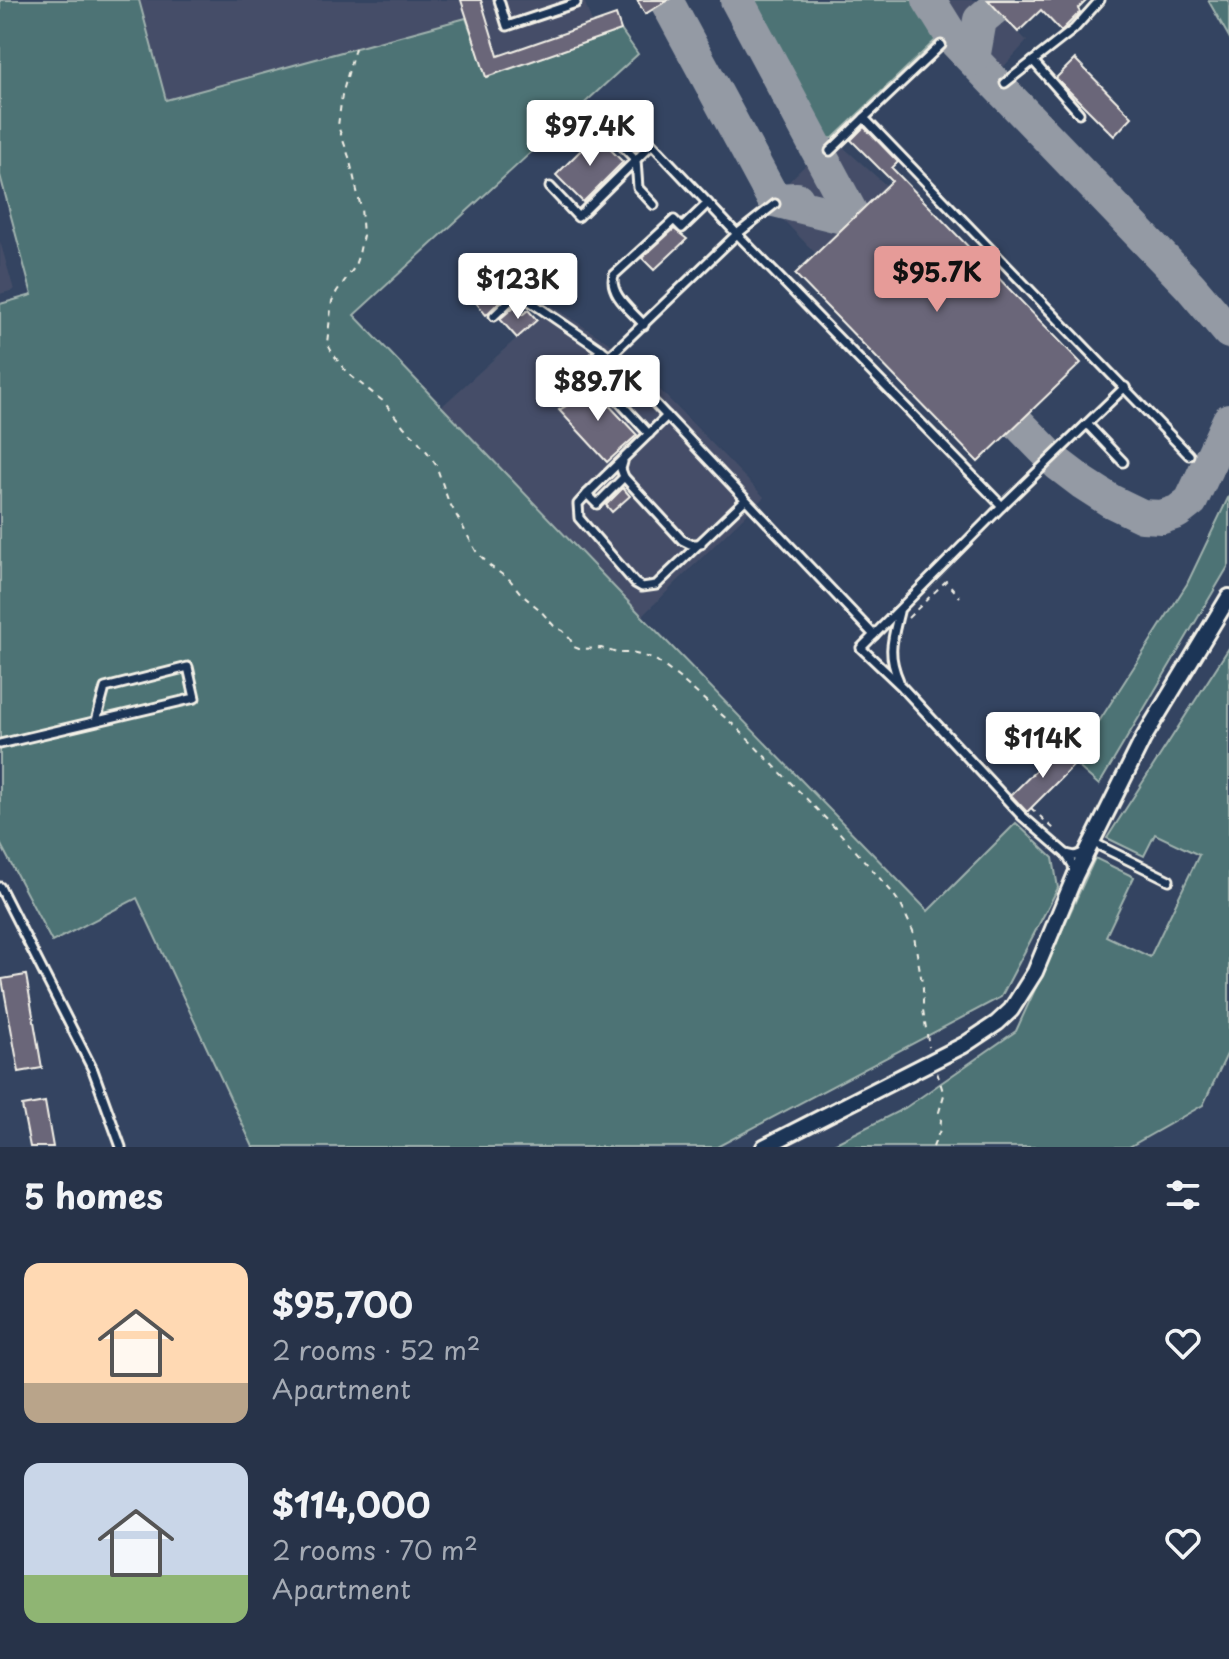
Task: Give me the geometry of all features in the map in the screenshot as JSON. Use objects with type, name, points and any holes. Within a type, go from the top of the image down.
[{"type":"street","points":[[764,1147],[964,1045],[1011,1010],[1035,972],[1075,876],[1143,739],[1229,597]]},
{"type":"lane","points":[[499,0],[507,26],[576,3],[575,0]]},
{"type":"lane","points":[[1005,83],[1074,29],[1100,0]]},
{"type":"lane","points":[[830,151],[941,45]]},
{"type":"lane","points":[[1033,61],[1079,113]]},
{"type":"lane","points":[[654,205],[638,188],[636,160],[605,128],[621,114],[1002,506]]},
{"type":"lane","points":[[864,118],[1189,455]]},
{"type":"lane","points":[[550,187],[578,217],[652,144]]},
{"type":"lane","points":[[644,325],[614,292],[611,284],[614,275],[674,220],[682,228],[708,203]]},
{"type":"lane","points":[[602,350],[555,392],[563,400],[737,234],[775,204]]},
{"type":"lane","points":[[494,316],[518,293],[610,356],[874,635]]},
{"type":"lane","points":[[592,372],[649,434]]},
{"type":"lane","points":[[611,393],[629,376]]},
{"type":"lane","points":[[1075,876],[1066,854],[1022,816],[902,687],[861,648],[1125,387]]},
{"type":"lane","points":[[667,416],[578,504],[579,518],[635,583],[642,587],[656,585],[745,500]]},
{"type":"lane","points":[[1087,424],[1123,462]]},
{"type":"lane","points":[[624,458],[621,469],[624,477],[682,540],[701,544]]},
{"type":"lane","points":[[587,494],[597,504],[624,477]]},
{"type":"lane","points":[[900,609],[892,640],[891,664],[902,687]]},
{"type":"lane","points":[[0,744],[195,698],[188,667],[105,688],[96,721]]},
{"type":"lane","points":[[1066,854],[1075,856],[1089,846],[1169,880]]},
{"type":"lane","points":[[0,887],[93,1070],[121,1147]]},
{"type":"path","points":[[355,48],[342,95],[338,126],[361,208],[363,235],[354,268],[332,301],[327,343],[347,373],[383,401],[428,453],[436,465],[448,500],[476,551],[490,566],[510,580],[554,626],[563,631],[574,647],[601,648],[644,656],[657,661],[699,693],[785,776],[891,891],[913,931],[923,988],[923,1010],[933,1061],[944,1095],[939,1112],[940,1130],[933,1147]]},
{"type":"path","points":[[901,625],[946,581],[960,597]]},
{"type":"shaded area","points":[[139,0],[584,0],[597,38],[486,77],[466,18],[166,100]]},
{"type":"shaded area","points":[[939,0],[988,0],[1027,41],[999,72],[958,29]]},
{"type":"shaded area","points":[[833,138],[887,186],[817,255],[767,203]]},
{"type":"shaded area","points":[[0,241],[14,290],[0,294]]},
{"type":"shaded area","points":[[552,306],[624,353],[764,497],[642,616],[440,408]]},
{"type":"green space","points":[[0,0],[139,0],[166,100],[466,18],[487,77],[621,30],[638,54],[354,315],[928,911],[1016,823],[1053,858],[1058,888],[1001,997],[717,1147],[253,1147],[137,898],[52,942],[0,843],[0,304],[32,295],[0,175]]},
{"type":"green space","points":[[746,0],[921,0],[942,34],[833,138],[819,139]]},
{"type":"green space","points":[[1208,0],[1229,0],[1229,37]]},
{"type":"green space","points":[[1229,496],[1229,565],[1099,785],[1073,762],[1187,584]]},
{"type":"green space","points":[[1229,648],[1229,1050],[1203,1105],[1129,1147],[828,1147],[905,1108],[1016,1031],[1095,858],[1134,877],[1106,936],[1150,957],[1199,855],[1155,834],[1144,856],[1107,838]]},
{"type":"building","points":[[461,0],[481,0],[498,56],[616,15],[621,30],[486,77]]},
{"type":"building","points":[[637,0],[668,0],[645,14]]},
{"type":"building","points":[[988,0],[1087,0],[1061,31],[1041,10],[1018,32]]},
{"type":"building","points":[[1075,59],[1132,117],[1114,136],[1056,78]]},
{"type":"building","points":[[864,127],[898,162],[892,168],[1081,363],[978,462],[795,274],[892,181],[851,140]]},
{"type":"building","points":[[596,135],[623,162],[583,202],[556,175]]},
{"type":"building","points":[[674,229],[687,239],[654,270],[642,258]]},
{"type":"building","points":[[489,288],[500,301],[486,315],[474,300]]},
{"type":"building","points":[[515,306],[522,315],[528,310],[537,320],[517,338],[500,319]]},
{"type":"building","points":[[589,384],[637,435],[607,462],[559,410]]},
{"type":"building","points":[[623,488],[630,496],[612,512],[606,505]]},
{"type":"building","points":[[1059,748],[1075,764],[1027,812],[1011,795]]},
{"type":"building","points":[[26,975],[42,1068],[19,1072],[2,979]]},
{"type":"building","points":[[45,1102],[53,1147],[30,1147],[22,1106]]},
{"type":"taxiway","points":[[737,0],[855,220],[774,200]]},
{"type":"taxiway","points":[[929,0],[954,40],[1190,286],[1229,332]]},
{"type":"taxiway","points":[[667,2],[774,200],[797,199]]},
{"type":"taxiway","points":[[973,59],[980,20],[999,4]]},
{"type":"taxiway","points":[[1019,424],[1058,464],[1083,483],[1142,516],[1162,517],[1177,512],[1191,501],[1229,420]]}]
